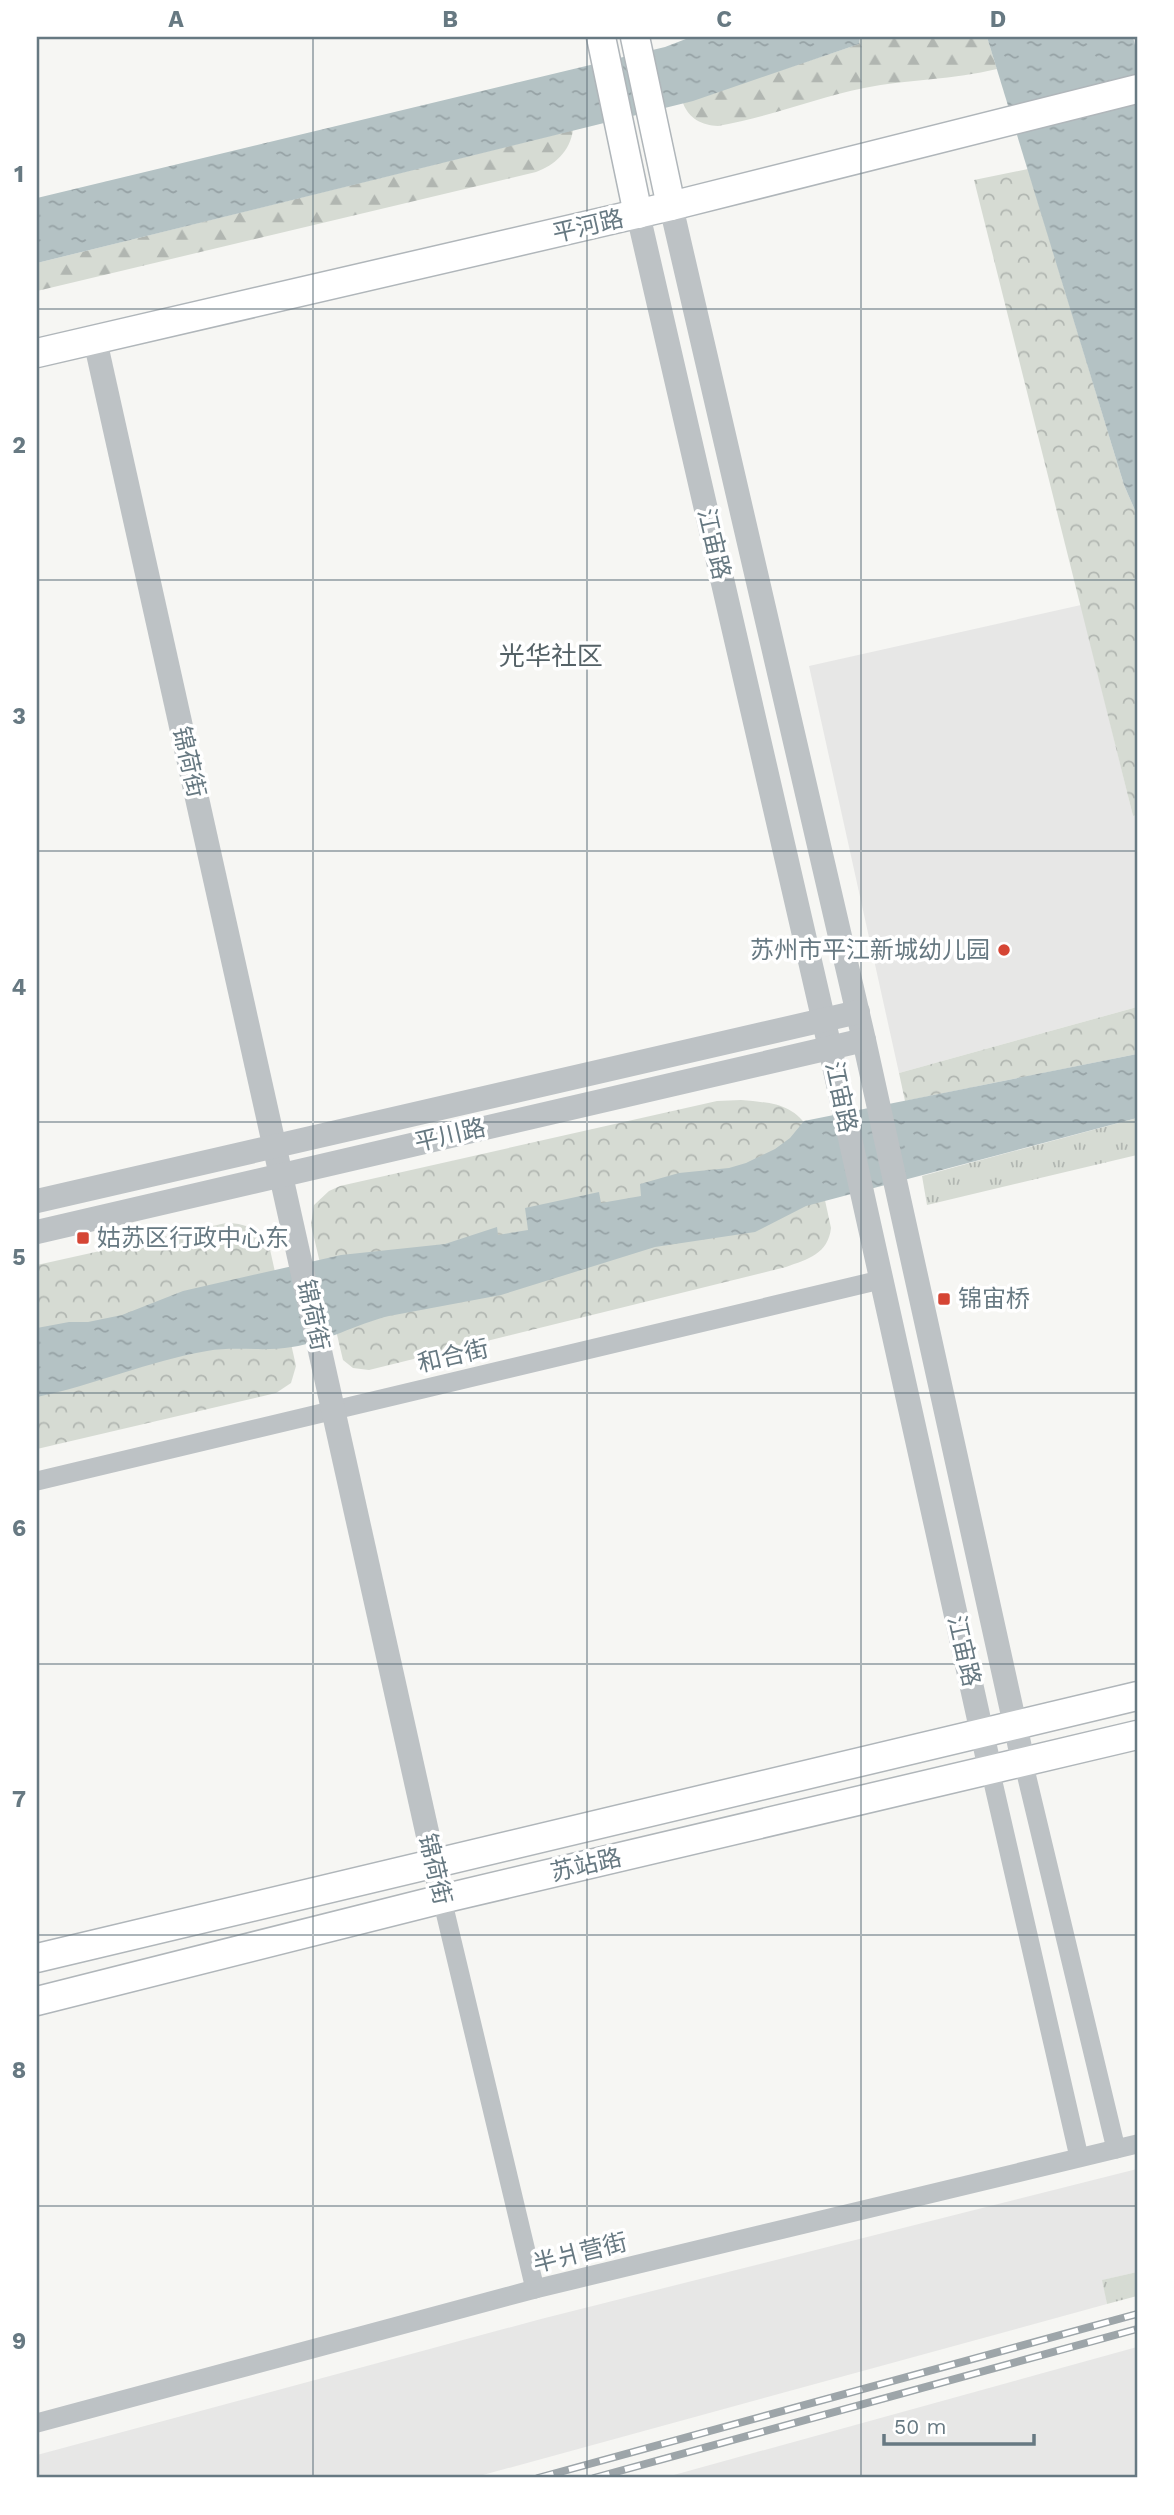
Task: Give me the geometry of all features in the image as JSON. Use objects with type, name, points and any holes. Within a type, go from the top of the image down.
[{"type":"main road","name":"江宙路","points":[[636,41],[671,206]]},
{"type":"main road","name":"江宙路","points":[[603,44],[638,214]]},
{"type":"main road","name":"平河路","points":[[37,353],[638,214],[1137,89]]},
{"type":"main road","name":"苏站路","points":[[37,1958],[1137,1696]]},
{"type":"main road","name":"苏站路","points":[[37,2001],[442,1899],[1137,1735]]},
{"type":"street","name":"江宙路","points":[[671,206],[858,1012],[1023,1761],[1116,2149]]},
{"type":"street","name":"江宙路","points":[[638,214],[830,1048],[1079,2157]]},
{"type":"street","name":"锦荷街","points":[[95,340],[434,1864],[536,2289]]},
{"type":"street","name":"平川路","points":[[37,1201],[858,1012]]},
{"type":"street","name":"平川路","points":[[37,1231],[864,1040]]},
{"type":"street","name":"和合街","points":[[37,1481],[880,1280]]},
{"type":"street","name":"半爿营街","points":[[37,2423],[536,2289],[1137,2144]]},
{"type":"shaded area","points":[[1081,605],[1133,816],[1137,815],[1137,1007],[899,1073],[809,666]]},
{"type":"shaded area","points":[[1137,2169],[1137,2272],[1103,2280],[1107,2304],[472,2478],[37,2478],[37,2455],[541,2319]]},
{"type":"shaded area","points":[[1137,2347],[1137,2478],[663,2478]]},
{"type":"green space","points":[[860,37],[987,37],[997,69],[864,88],[718,126],[697,120],[683,103],[859,44]]},
{"type":"green space","points":[[573,130],[565,151],[536,172],[37,291],[37,263]]},
{"type":"green space","points":[[1028,169],[1124,485],[1137,515],[1137,815],[1133,816],[974,180]]},
{"type":"green space","points":[[1137,1007],[1137,1054],[905,1101],[899,1073]]},
{"type":"green space","points":[[741,1100],[781,1106],[796,1115],[810,1131],[831,1228],[826,1244],[816,1254],[786,1267],[369,1370],[353,1368],[343,1360],[311,1225],[314,1205],[329,1191],[340,1186],[717,1101]]},
{"type":"green space","points":[[1137,1118],[1137,1155],[927,1205],[922,1176]]},
{"type":"green space","points":[[226,1223],[251,1228],[269,1245],[296,1366],[291,1383],[276,1393],[37,1449],[37,1265]]},
{"type":"green space","points":[[1137,2272],[1137,2296],[1107,2304],[1102,2280]]},
{"type":"water","points":[[691,37],[860,37],[859,44],[693,101],[37,263],[37,198],[665,47]]},
{"type":"water","points":[[987,37],[1133,37],[1137,53],[1137,515],[1124,485]]},
{"type":"water","points":[[1137,1054],[1137,1118],[806,1206],[755,1232],[655,1247],[501,1295],[389,1316],[305,1345],[207,1351],[37,1397],[37,1328],[122,1315],[183,1291],[341,1255],[445,1244],[497,1227],[498,1235],[528,1230],[525,1208],[599,1192],[601,1203],[641,1196],[640,1184],[679,1173],[729,1168],[746,1163],[775,1149],[790,1138],[804,1121]]},
{"type":"railway","points":[[538,2478],[1137,2314]]},
{"type":"railway","points":[[594,2478],[1137,2329]]},
{"type":"place","name":"苏州市平江新城幼儿园","points":[[1004,950]]},
{"type":"place","name":"姑苏区行政中心东","points":[[83,1238]]},
{"type":"place","name":"锦宙桥","points":[[944,1299]]},
{"type":"district","name":"光华社区","points":[[551,656]]}]
